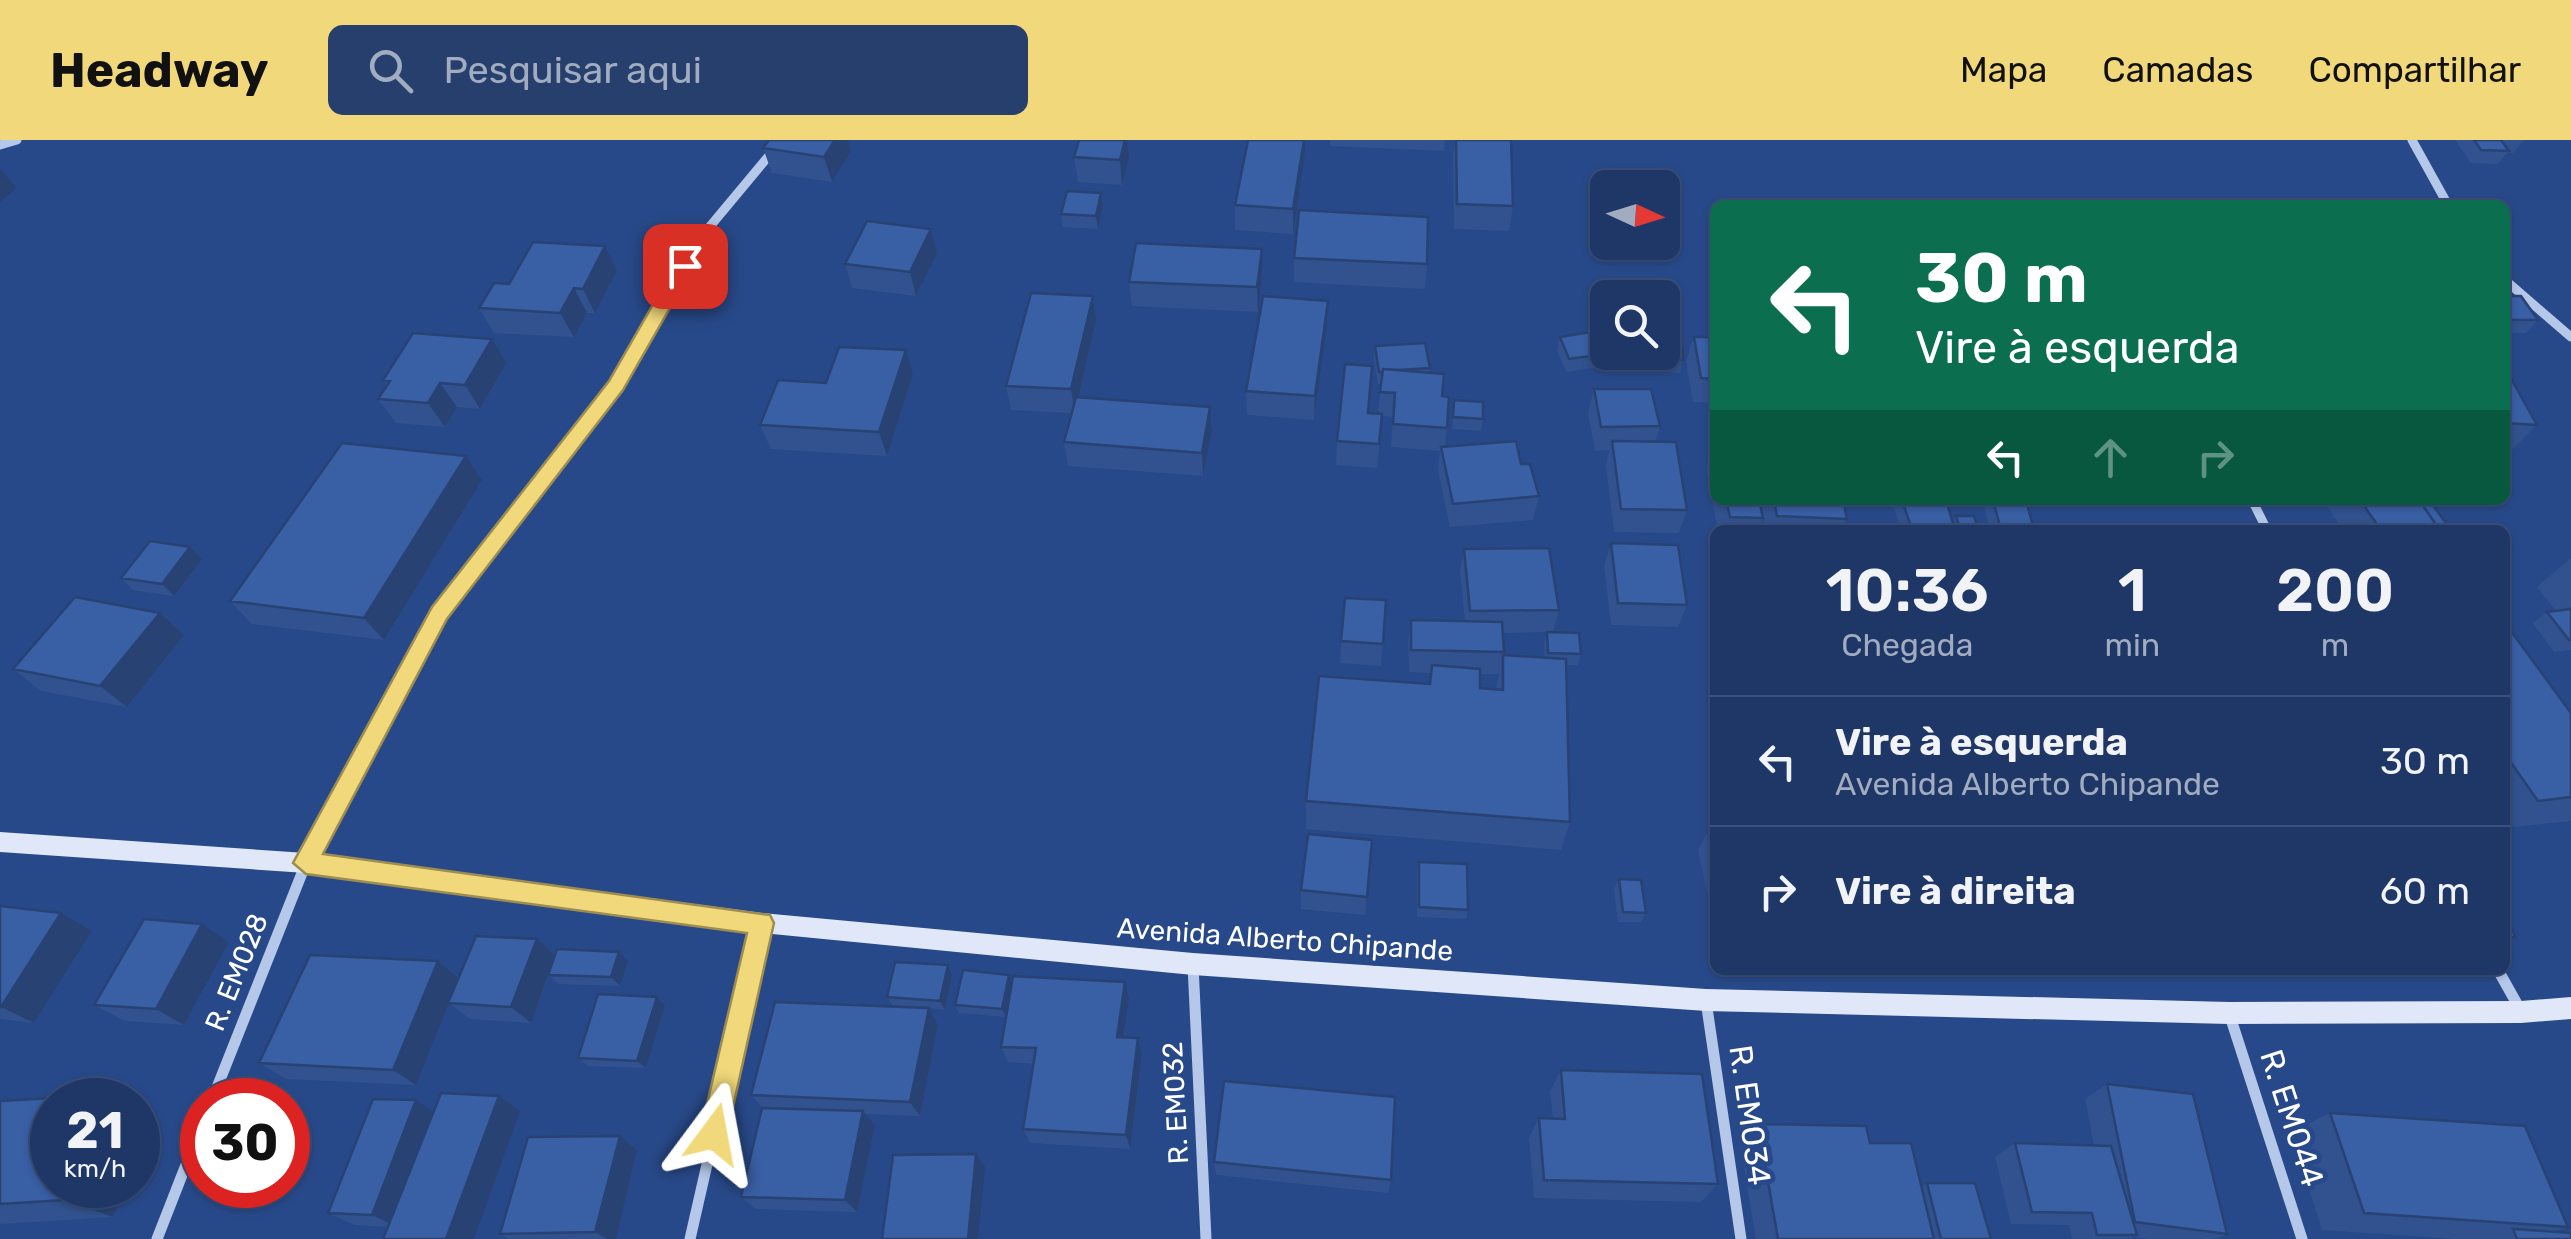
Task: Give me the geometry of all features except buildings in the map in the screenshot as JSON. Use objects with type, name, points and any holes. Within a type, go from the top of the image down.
[{"type":"main road","name":"Avenida Alberto Chipande","points":[[0,842],[306,863],[762,923],[1193,964],[1706,1000],[2229,1013],[2522,1012],[2571,1008]]},
{"type":"street","points":[[0,145],[18,140]]},
{"type":"street","name":"R. EM028","points":[[221,1078],[306,863],[439,613],[616,386],[702,236],[782,140]]},
{"type":"street","points":[[2412,140],[2445,200]]},
{"type":"street","points":[[2510,284],[2571,338]]},
{"type":"street","points":[[690,1239],[762,923]]},
{"type":"street","name":"R. EM032","points":[[1193,964],[1206,1239]]},
{"type":"street","points":[[2501,975],[2522,1012]]},
{"type":"street","name":"R. EM034","points":[[1706,1000],[1741,1239]]},
{"type":"street","name":"R. EM044","points":[[2229,1013],[2302,1239]]},
{"type":"street","points":[[157,1239],[180,1180]]},
{"type":"route","points":[[685,266],[616,386],[439,613],[306,863],[762,923],[714,1134]]}]
